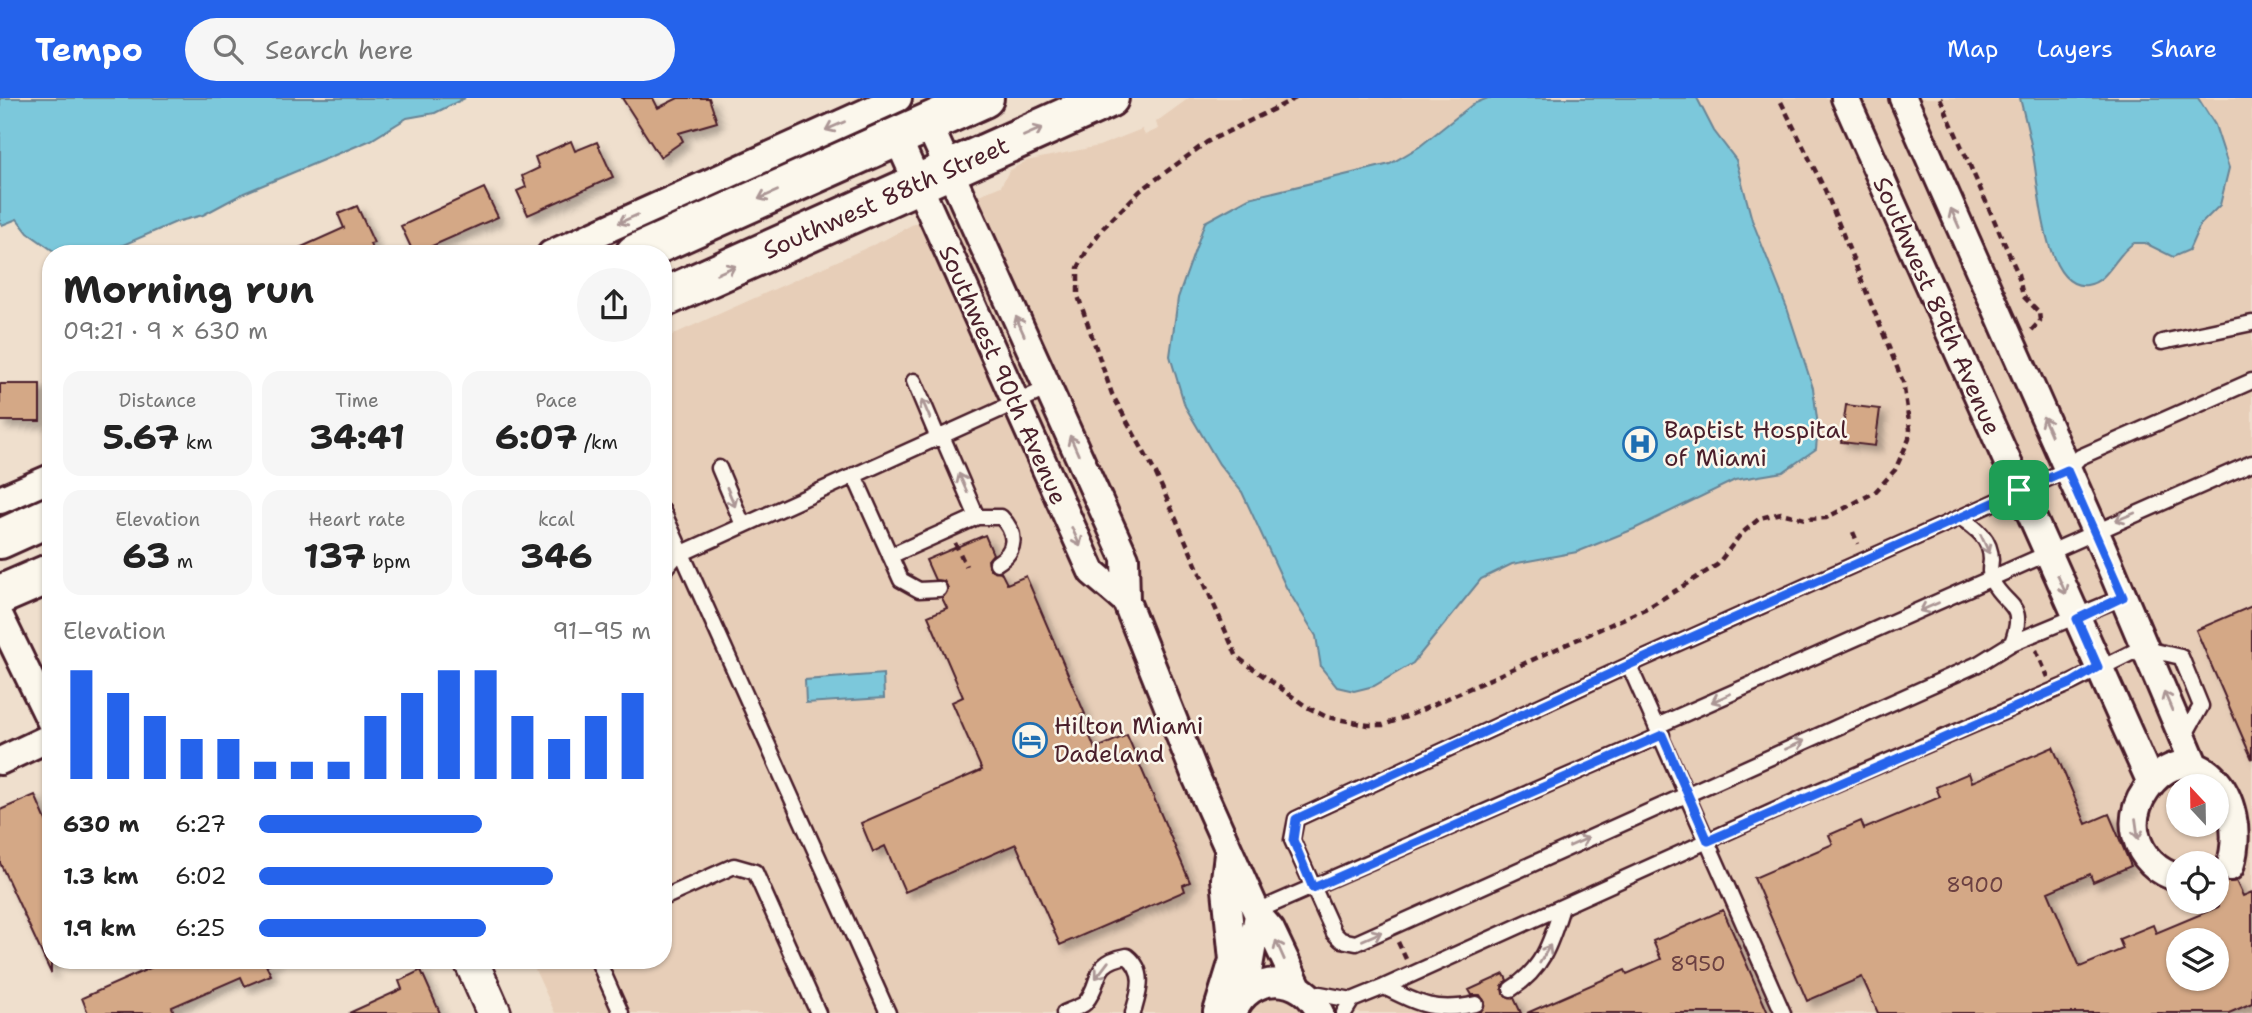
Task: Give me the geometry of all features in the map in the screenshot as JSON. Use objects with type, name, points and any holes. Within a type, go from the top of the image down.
[{"type":"main road","name":"Southwest 88th Street","points":[[655,245],[984,98]]},
{"type":"main road","name":"Southwest 88th Street","points":[[672,294],[1109,98]]},
{"type":"main road","points":[[0,539],[42,520]]},
{"type":"main road","points":[[0,595],[42,577]]},
{"type":"street","points":[[571,245],[898,98]]},
{"type":"street","name":"Southwest 89th Avenue","points":[[1845,98],[2151,783]]},
{"type":"street","points":[[1903,98],[2095,530],[2194,764]]},
{"type":"street","name":"Southwest 90th Avenue","points":[[912,130],[933,177],[1016,403],[1092,572],[1126,601]]},
{"type":"street","name":"Southwest 90th Avenue","points":[[933,177],[1048,388],[1125,558],[1126,601],[1228,849],[1257,913],[1271,930],[1302,989],[1320,1013]]},
{"type":"street","points":[[0,500],[42,482]]},
{"type":"street","points":[[0,617],[42,703]]},
{"type":"street","points":[[0,761],[42,741]]},
{"type":"street","points":[[2166,872],[2154,866],[2142,851],[2136,834],[2135,816],[2140,798],[2163,772],[2194,764],[2214,768],[2231,779],[2244,794],[2250,813],[2250,834],[2243,852],[2230,867]]},
{"type":"street","name":"Southwest 90th Avenue","points":[[1228,849],[1225,879],[1233,960],[1230,1007]]},
{"type":"street","points":[[1230,1007],[1257,913]]},
{"type":"street","points":[[475,969],[494,1013]]},
{"type":"street","points":[[1230,1007],[1264,983],[1276,981],[1302,989]]},
{"type":"lane","points":[[2162,342],[2252,323]]},
{"type":"lane","points":[[914,381],[977,517]]},
{"type":"lane","points":[[2123,597],[2077,619],[2012,643],[1978,664],[1356,943],[1341,940],[1334,933],[1293,840],[1296,819],[1629,665],[2067,470],[2080,457],[2252,381]]},
{"type":"lane","points":[[888,1013],[674,553],[743,525],[1048,388]]},
{"type":"lane","points":[[1257,913],[2095,530],[2252,463]]},
{"type":"lane","points":[[719,468],[743,525]]},
{"type":"lane","points":[[854,475],[901,580],[910,587],[939,589]]},
{"type":"lane","points":[[890,556],[977,517],[1001,517],[1014,538],[1011,550],[997,563]]},
{"type":"lane","points":[[1961,518],[1986,540],[1990,549],[1991,579],[2016,611],[2018,627],[2012,643]]},
{"type":"lane","points":[[1302,989],[1352,999],[1384,987],[1708,841],[2071,683],[2098,667],[2145,647]]},
{"type":"lane","points":[[1629,665],[1688,793],[1783,1013]]},
{"type":"lane","points":[[672,894],[734,866],[755,872],[818,1013]]},
{"type":"lane","points":[[1510,989],[1528,976],[1546,955],[1562,907]]},
{"type":"lane","points":[[1065,1013],[1084,1003],[1100,968],[1111,959],[1127,956],[1135,963],[1140,975],[1133,1013]]},
{"type":"lane","points":[[602,969],[621,1013]]},
{"type":"lane","points":[[1384,987],[1424,1006],[1437,1009],[1451,1010],[1476,1004]]},
{"type":"lane","points":[[1344,1013],[1352,999]]},
{"type":"path","points":[[1296,98],[1207,142],[1171,165],[1140,191],[1103,228],[1087,250],[1078,268],[1077,287],[1112,394],[1156,474],[1237,657],[1319,714],[1368,726],[1406,717],[1631,616],[1717,565],[1741,534],[1760,518],[1782,513],[1805,519],[1826,518],[1875,492],[1895,470],[1909,439],[1911,422],[1903,382],[1825,190],[1779,98]]},
{"type":"path","points":[[1940,98],[2018,274],[2023,296],[2039,312],[2040,321],[2026,335]]},
{"type":"path","points":[[953,539],[966,566]]},
{"type":"path","points":[[2035,649],[2049,679]]},
{"type":"path","points":[[1396,938],[1409,963]]},
{"type":"shaded area","name":"Baptist Hospital of Miami","points":[[1189,98],[2252,98],[2252,1013],[555,1013],[535,969],[672,969],[672,335],[884,240],[930,215],[1001,186],[1009,171],[1026,161],[1099,146],[1142,129],[1145,135],[1158,129],[1156,122]]},
{"type":"water","points":[[0,98],[465,98],[435,113],[407,118],[371,140],[244,193],[203,215],[176,222],[123,245],[45,245],[28,233],[17,219],[2,225]]},
{"type":"water","points":[[1488,98],[1697,98],[1714,131],[1736,160],[1752,220],[1787,308],[1813,388],[1818,426],[1816,449],[1783,472],[1735,480],[1634,529],[1577,552],[1512,564],[1481,579],[1413,663],[1374,686],[1354,691],[1337,687],[1321,667],[1316,636],[1286,587],[1242,492],[1219,464],[1185,406],[1170,356],[1178,298],[1205,222],[1249,198],[1390,164],[1419,147],[1473,104]]},
{"type":"water","points":[[2020,98],[2198,98],[2215,125],[2229,168],[2220,205],[2200,225],[2189,250],[2173,257],[2145,243],[2134,243],[2101,279],[2087,285],[2073,282],[2061,272],[2046,235]]},
{"type":"water","points":[[883,674],[884,698],[806,703],[805,680]]},
{"type":"building","points":[[622,98],[653,98],[658,108],[678,98],[709,98],[717,122],[679,133],[683,141],[660,157]]},
{"type":"building","points":[[571,141],[575,151],[597,142],[613,177],[528,215],[517,191],[526,187],[522,176],[539,168],[535,157]]},
{"type":"building","points":[[484,188],[498,217],[434,245],[410,245],[401,226]]},
{"type":"building","points":[[357,206],[374,243],[306,245],[344,228],[338,214]]},
{"type":"building","points":[[0,384],[40,384],[40,421],[0,421]]},
{"type":"building","points":[[1846,405],[1880,409],[1875,446],[1841,442]]},
{"type":"building","name":"Hilton Miami Dadeland","points":[[985,535],[993,554],[988,560],[990,569],[1001,572],[1007,584],[1026,576],[1085,714],[1081,715],[1095,749],[1127,735],[1190,882],[1183,885],[1185,891],[1060,945],[1016,844],[905,892],[885,846],[873,852],[861,823],[982,770],[952,702],[963,697],[928,616],[947,608],[942,598],[948,588],[944,581],[935,580],[926,560]]},
{"type":"building","points":[[2252,606],[2252,759],[2196,630]]},
{"type":"building","points":[[2053,747],[2086,824],[2109,814],[2131,866],[2093,882],[2090,874],[2048,892],[2080,967],[2123,949],[2119,939],[2153,925],[2156,933],[2166,929],[2166,991],[2229,991],[2229,928],[2168,928],[2201,914],[2229,914],[2229,882],[2236,881],[2243,896],[2252,892],[2252,1003],[2229,1013],[1878,1013],[1862,977],[1807,1001],[1754,878],[1833,844],[1829,835],[1861,821],[1864,829],[1940,797],[1936,787],[1969,773],[1972,782]]},
{"type":"building","points":[[35,795],[42,811],[42,954],[0,863],[0,810]]},
{"type":"building","points":[[1723,910],[1768,1013],[1527,1013],[1625,970],[1627,974],[1661,959],[1653,941]]},
{"type":"building","points":[[148,969],[268,969],[271,975],[245,986],[241,977],[172,1007],[174,1013],[88,1013],[82,998]]},
{"type":"building","points":[[421,970],[440,1013],[349,1013],[402,989],[399,981]]},
{"type":"building","points":[[1504,974],[1507,980],[1502,986],[1503,994],[1514,998],[1521,1013],[1480,1013],[1485,1002],[1480,995],[1472,995],[1469,990]]},
{"type":"place","name":"Baptist Hospital of Miami","points":[[1640,444]]},
{"type":"place","name":"Hilton Miami Dadeland","points":[[1030,740]]},
{"type":"route","points":[[2067,470],[2123,597],[2077,619],[2098,667],[2071,683],[1708,841],[1662,735],[1313,888],[1293,840],[1296,819],[1629,665],[2019,490],[2067,470]]}]
